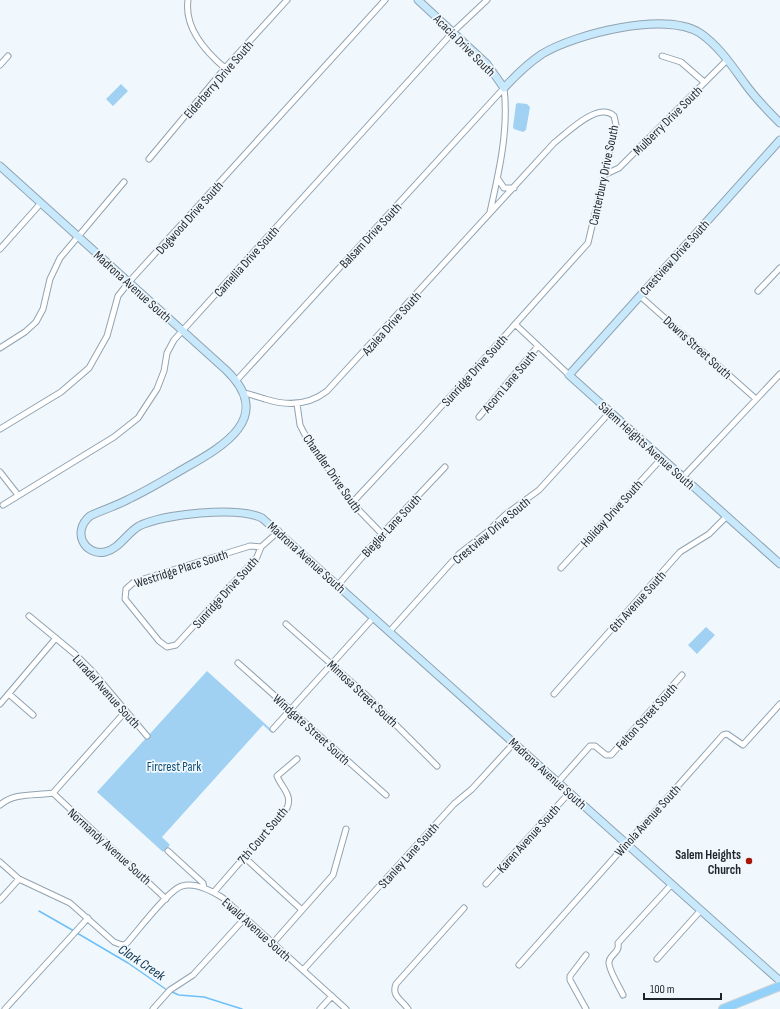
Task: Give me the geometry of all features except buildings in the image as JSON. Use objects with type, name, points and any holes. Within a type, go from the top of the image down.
[{"type":"main road","name":"Acacia Drive South","points":[[418,0],[487,64],[504,88]]},
{"type":"main road","points":[[504,88],[528,64],[542,54],[565,43],[588,35],[656,24],[682,26],[698,32],[718,48],[763,107],[780,123]]},
{"type":"main road","name":"Crestview Drive South","points":[[570,375],[780,140]]},
{"type":"main road","name":"Madrona Avenue South","points":[[0,166],[183,331],[236,381],[243,393],[245,406],[243,420],[230,440],[205,457],[154,486],[90,516],[83,523],[80,535],[84,542],[91,549],[105,552],[116,546],[136,528],[152,522],[184,515],[236,511],[256,514],[279,531],[780,981]]},
{"type":"main road","name":"Salem Heights Avenue South","points":[[570,375],[780,564]]},
{"type":"main road","points":[[723,1009],[780,986]]},
{"type":"street","points":[[188,0],[188,14],[197,37],[208,52],[225,68]]},
{"type":"street","name":"Elderberry Drive South","points":[[149,159],[225,68],[287,0]]},
{"type":"street","name":"Dogwood Drive South","points":[[0,429],[61,392],[86,371],[104,344],[116,301],[129,282],[385,0]]},
{"type":"street","name":"Camellia Drive South","points":[[3,505],[114,437],[138,418],[157,389],[164,371],[167,353],[183,331],[453,32],[487,0]]},
{"type":"street","points":[[0,65],[8,56]]},
{"type":"street","points":[[662,56],[681,62],[704,82]]},
{"type":"street","name":"Mulberry Drive South","points":[[604,174],[619,168],[727,60]]},
{"type":"street","name":"Acacia Drive South","points":[[489,213],[498,178],[506,117],[504,88]]},
{"type":"street","name":"Balsam Drive South","points":[[236,381],[504,88]]},
{"type":"street","name":"Azalea Drive South","points":[[243,393],[281,403],[297,404],[320,396],[336,384],[489,213],[514,188],[554,143],[571,129],[598,112],[605,111],[614,116]]},
{"type":"street","name":"Canterbury Drive South","points":[[590,234],[616,125],[614,116]]},
{"type":"street","points":[[498,178],[499,183],[504,188],[514,188]]},
{"type":"street","points":[[0,348],[26,332],[36,322],[43,309],[48,285],[55,267],[78,236],[124,182]]},
{"type":"street","points":[[0,249],[41,204]]},
{"type":"street","name":"Sunridge Drive South","points":[[352,503],[422,429],[585,246],[590,234]]},
{"type":"street","points":[[758,291],[780,268]]},
{"type":"street","name":"Downs Street South","points":[[640,296],[756,399]]},
{"type":"street","name":"Salem Heights Avenue South","points":[[515,324],[570,375]]},
{"type":"street","name":"Acorn Lane South","points":[[480,417],[538,346]]},
{"type":"street","points":[[683,477],[780,374]]},
{"type":"street","name":"Chandler Drive South","points":[[297,404],[300,425],[304,433],[352,503],[382,534]]},
{"type":"street","name":"Crestview Drive South","points":[[390,631],[459,554],[486,533],[505,515],[539,490],[610,412]]},
{"type":"street","name":"Holiday Drive South","points":[[561,568],[662,458]]},
{"type":"street","name":"Biegler Lane South","points":[[338,585],[382,534],[446,467]]},
{"type":"street","points":[[0,472],[18,495]]},
{"type":"street","name":"6th Avenue South","points":[[554,694],[680,552],[709,534],[727,516]]},
{"type":"street","name":"Sunridge Drive South","points":[[167,647],[176,645],[257,557],[262,547],[279,531]]},
{"type":"street","name":"Westridge Place South","points":[[167,647],[159,641],[125,599],[126,589],[134,582],[250,546],[262,547]]},
{"type":"street","name":"Luradel Avenue South","points":[[29,616],[56,638],[93,672],[147,736]]},
{"type":"street","points":[[273,729],[374,617]]},
{"type":"street","name":"Mimosa Street South","points":[[286,624],[365,694],[438,766]]},
{"type":"street","points":[[0,704],[56,638]]},
{"type":"street","name":"Windgate Street South","points":[[238,663],[386,795]]},
{"type":"street","name":"Felton Street South","points":[[558,782],[590,746],[596,746],[606,755],[611,755],[682,675]]},
{"type":"street","points":[[9,694],[32,715]]},
{"type":"street","name":"Winola Avenue South","points":[[518,965],[723,735],[727,734],[743,745],[780,704]]},
{"type":"street","points":[[0,805],[6,800],[18,796],[53,793],[126,712]]},
{"type":"street","name":"Stanley Lane South","points":[[303,970],[454,804],[477,784],[514,743]]},
{"type":"street","name":"7th Court South","points":[[214,892],[287,808],[289,803],[288,795],[277,776],[297,759]]},
{"type":"street","name":"Karen Avenue South","points":[[486,884],[570,792]]},
{"type":"street","name":"Normandy Avenue South","points":[[53,793],[166,899]]},
{"type":"street","points":[[273,943],[333,875],[346,829]]},
{"type":"street","name":"Ewald Avenue South","points":[[168,851],[203,883],[204,888],[223,898],[346,1009]]},
{"type":"street","points":[[244,857],[302,910]]},
{"type":"street","points":[[0,862],[19,879],[62,898],[88,918],[114,942],[122,945],[129,940],[166,899],[180,886],[204,888]]},
{"type":"street","points":[[0,900],[19,879]]},
{"type":"street","points":[[623,995],[610,966],[610,959],[617,951],[618,943],[672,884]]},
{"type":"street","points":[[408,1009],[395,994],[394,989],[396,984],[464,908]]},
{"type":"street","points":[[657,958],[700,910]]},
{"type":"street","points":[[6,1009],[88,918]]},
{"type":"street","points":[[153,1009],[170,990],[193,975],[245,918]]},
{"type":"street","points":[[586,955],[570,976],[570,980],[586,1009]]},
{"type":"street","points":[[320,1009],[332,996]]},
{"type":"green space","points":[[121,84],[128,91],[113,106],[106,99]]},
{"type":"green space","points":[[516,104],[527,104],[530,107],[526,130],[523,132],[514,129],[513,127]]},
{"type":"green space","points":[[706,627],[715,635],[697,654],[688,645]]},
{"type":"green space","name":"Fircrest Park","points":[[207,671],[274,732],[272,733],[263,725],[162,837],[170,845],[163,852],[97,792]]},
{"type":"waterway","name":"Clark Creek","points":[[39,911],[74,931]]},
{"type":"waterway","name":"Clark Creek","points":[[77,933],[128,963],[167,990],[179,995],[204,997],[242,1009]]},
{"type":"place","name":"Salem Heights Church","points":[[749,861]]}]
